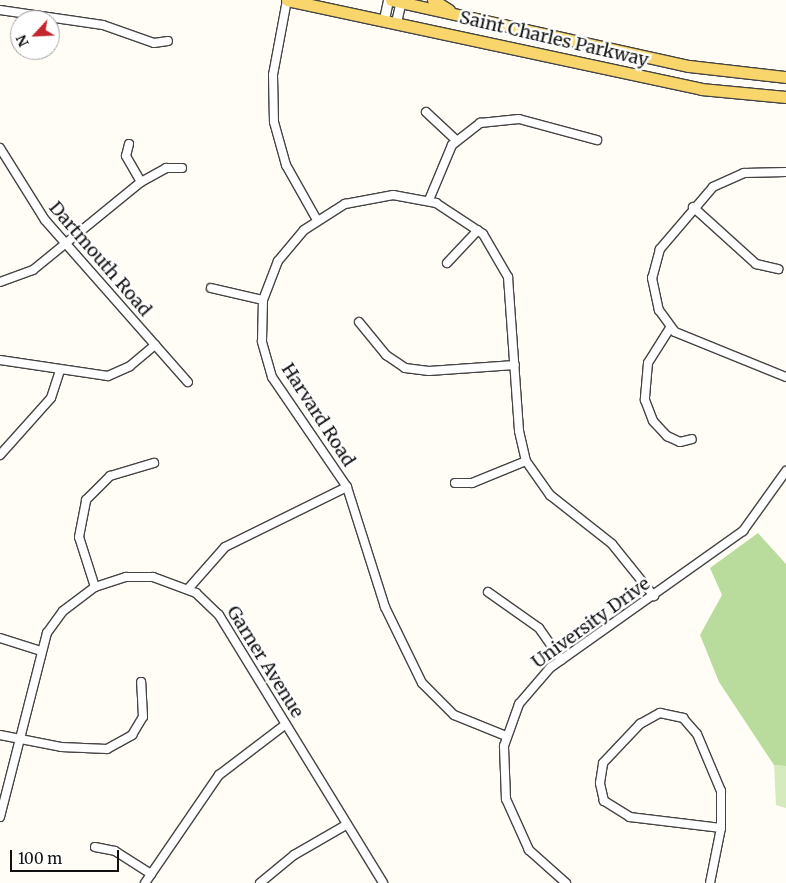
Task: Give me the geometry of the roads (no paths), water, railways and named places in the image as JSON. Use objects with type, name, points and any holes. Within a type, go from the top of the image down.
[{"type":"main road","name":"Saint Charles Parkway","points":[[287,0],[701,88],[786,97]]},
{"type":"main road","points":[[433,0],[454,14]]},
{"type":"main road","name":"Saint Charles Parkway","points":[[395,1],[689,66],[786,77]]},
{"type":"street","points":[[287,0],[273,75],[274,122],[286,165],[317,220]]},
{"type":"street","points":[[390,21],[395,1]]},
{"type":"street","points":[[0,10],[103,25],[154,43],[168,41]]},
{"type":"street","points":[[426,112],[456,140]]},
{"type":"street","points":[[429,200],[443,160],[456,140],[472,126],[502,118],[556,126],[597,140]]},
{"type":"street","points":[[129,144],[126,156],[141,182]]},
{"type":"street","name":"Dartmouth Road","points":[[0,148],[25,194],[188,382]]},
{"type":"street","points":[[0,282],[33,270],[65,241],[141,182],[166,168],[182,168]]},
{"type":"street","points":[[786,172],[734,175],[713,187],[693,207],[654,263],[653,294],[670,328],[690,340],[786,376]]},
{"type":"street","name":"Harvard Road","points":[[506,736],[454,715],[422,683],[385,607],[347,487],[272,377],[262,341],[263,300],[278,261],[317,220],[362,199],[393,195],[429,200],[478,230],[498,254],[508,277],[519,432],[526,461],[542,487],[612,544],[654,596]]},
{"type":"street","points":[[693,207],[756,264],[778,269]]},
{"type":"street","points":[[447,263],[478,230]]},
{"type":"street","points":[[212,288],[263,300]]},
{"type":"street","points":[[360,322],[386,355],[405,368],[429,371],[515,365]]},
{"type":"street","points":[[670,328],[650,357],[645,400],[653,421],[666,436],[680,442],[692,439]]},
{"type":"street","points":[[0,360],[108,376],[130,366],[155,345]]},
{"type":"street","points":[[0,455],[50,398],[60,370]]},
{"type":"street","points":[[455,483],[478,481],[526,461]]},
{"type":"street","points":[[96,587],[79,537],[86,500],[110,476],[154,463]]},
{"type":"street","name":"University Drive","points":[[566,883],[529,850],[512,818],[502,769],[506,736],[524,695],[561,660],[654,596],[743,531],[786,471]]},
{"type":"street","points":[[188,589],[225,548],[347,487]]},
{"type":"street","name":"Garner Avenue","points":[[0,817],[41,651],[64,611],[96,587],[113,580],[148,576],[188,589],[220,615],[383,883]]},
{"type":"street","points":[[488,592],[539,628],[561,660]]},
{"type":"street","points":[[0,638],[41,651]]},
{"type":"street","points":[[0,735],[86,750],[116,746],[132,735],[143,717],[142,682]]},
{"type":"street","points":[[710,883],[721,828],[717,780],[697,734],[678,715],[664,712],[650,718],[603,763],[602,796],[615,812],[721,828]]},
{"type":"street","points":[[145,883],[219,776],[286,724]]},
{"type":"street","points":[[260,883],[294,856],[346,825]]},
{"type":"street","points":[[95,847],[114,851],[151,874]]}]
